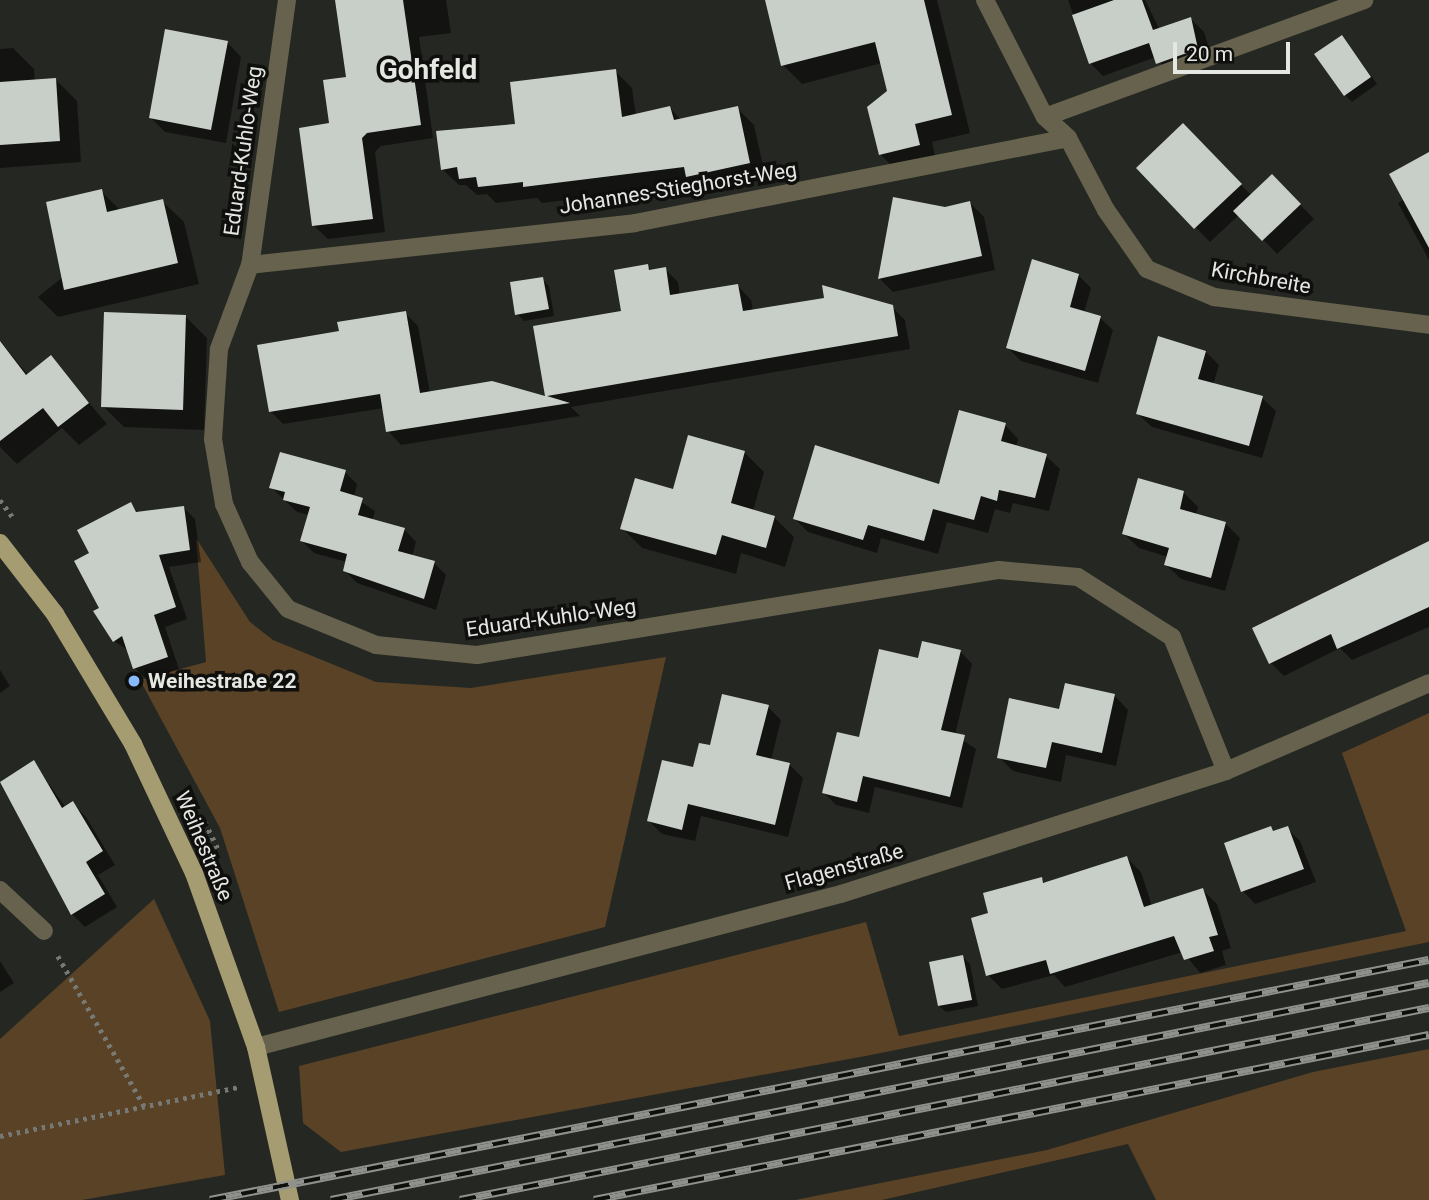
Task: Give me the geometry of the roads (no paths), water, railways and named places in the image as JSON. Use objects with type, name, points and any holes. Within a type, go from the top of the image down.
[{"type":"main road","name":"Weihestraße","points":[[0,543],[55,614],[132,744],[194,873],[257,1047],[290,1200]]},
{"type":"street","name":"Eduard-Kuhlo-Weg","points":[[287,0],[250,265],[219,349],[213,439],[224,504],[250,562],[288,609],[376,645],[477,655],[999,570],[1078,577],[1172,637],[1226,771]]},
{"type":"street","name":"Kirchbreite","points":[[985,0],[1045,117],[1068,138],[1106,210],[1147,269],[1213,297],[1429,325]]},
{"type":"street","points":[[1045,117],[1364,0]]},
{"type":"street","name":"Johannes-Stieghorst-Weg","points":[[250,265],[635,223],[1068,138]]},
{"type":"street","name":"Flagenstraße","points":[[257,1047],[841,894],[1226,771],[1429,683]]},
{"type":"street","points":[[0,890],[44,931]]},
{"type":"railway","points":[[210,1200],[1429,960]]},
{"type":"railway","points":[[331,1200],[1429,983]]},
{"type":"railway","points":[[460,1200],[1429,1008]]},
{"type":"railway","points":[[594,1200],[1429,1035]]},
{"type":"place","name":"Weihestraße 22","points":[[134,681]]},
{"type":"district","name":"Gohfeld","points":[[428,70]]}]
